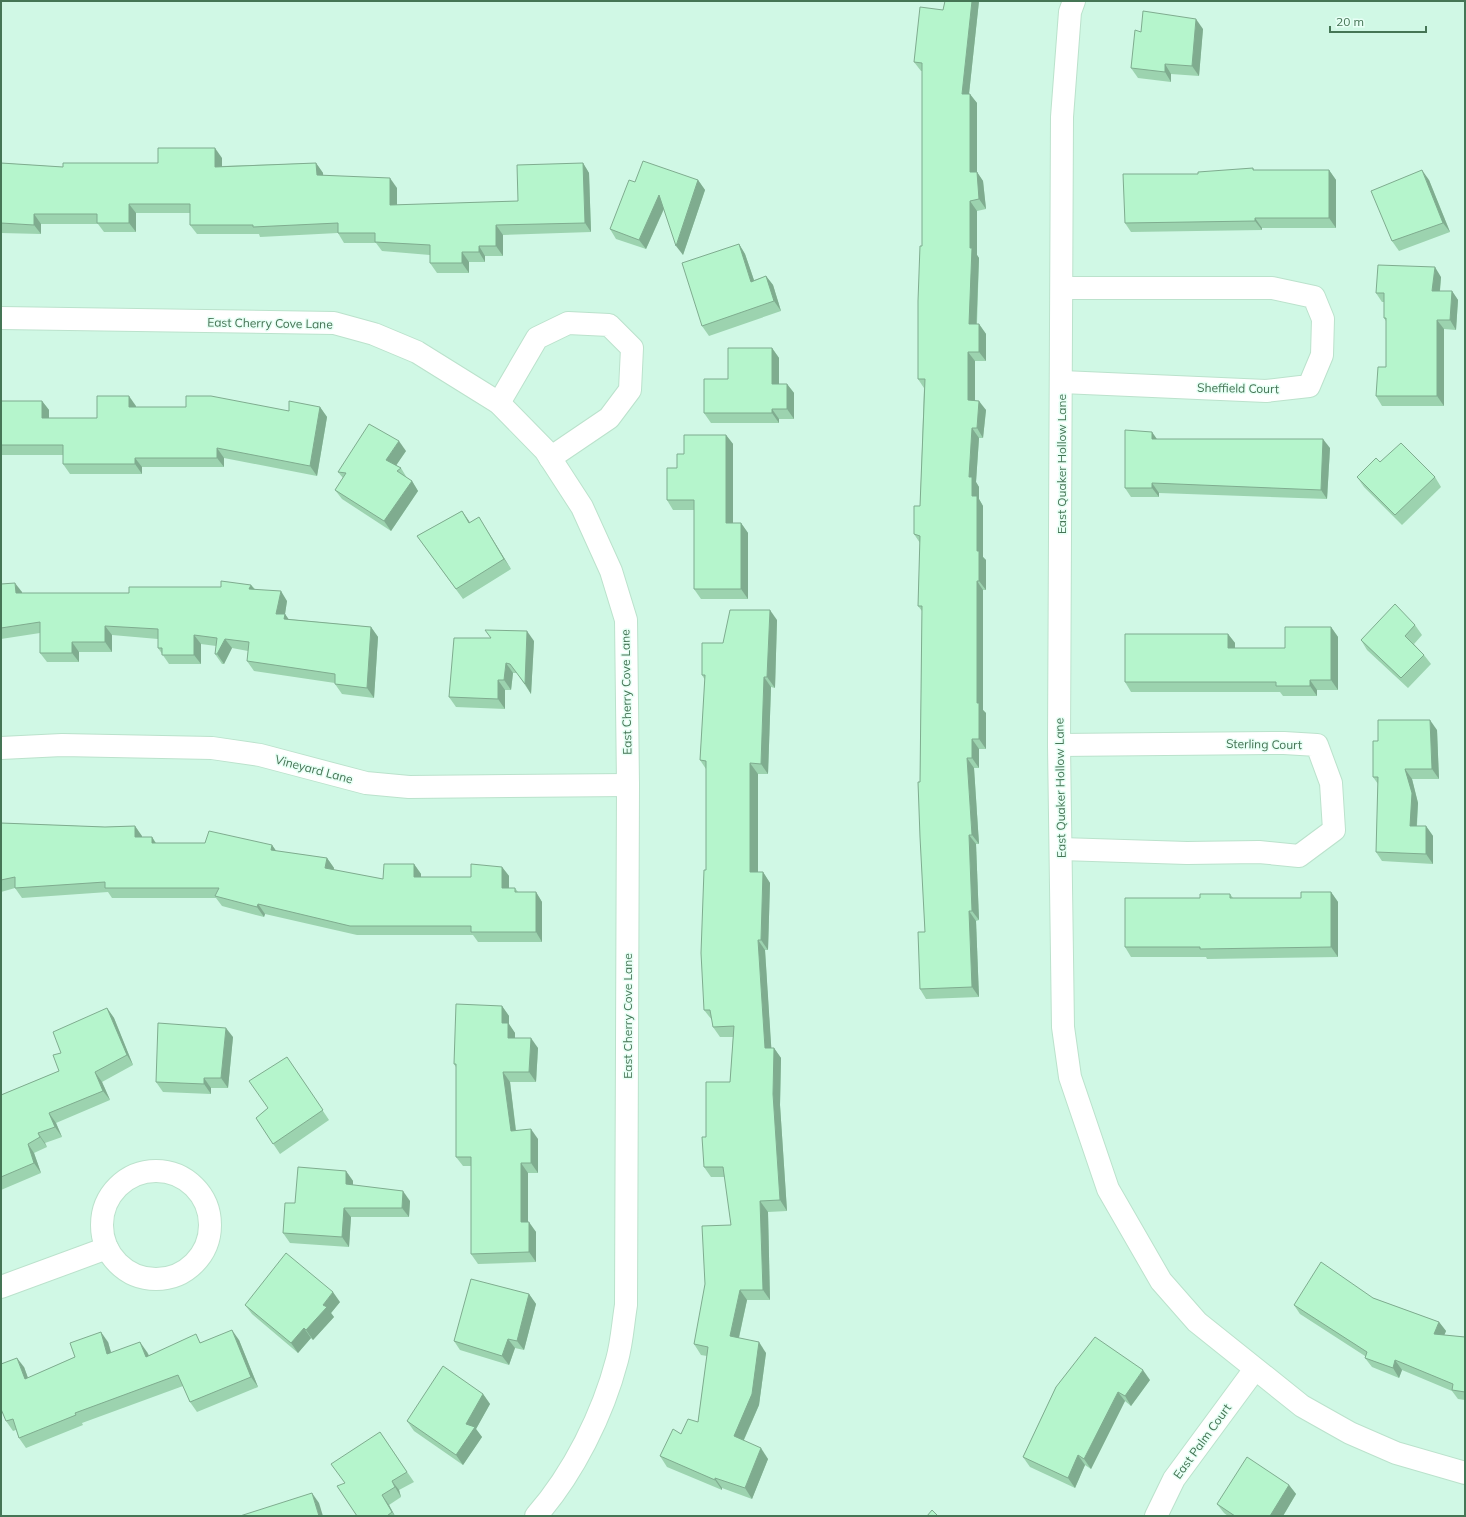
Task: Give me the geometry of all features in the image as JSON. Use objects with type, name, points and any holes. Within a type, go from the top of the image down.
[{"type":"street","name":"East Quaker Hollow Lane","points":[[1074,1],[1070,12],[1062,117],[1062,382],[1059,745],[1063,1027],[1070,1077],[1108,1189],[1161,1281],[1197,1322],[1302,1406],[1350,1433],[1396,1453],[1465,1473]]},
{"type":"street","name":"Sheffield Court","points":[[1062,288],[1272,288],[1314,297],[1323,319],[1322,355],[1309,386],[1266,391],[1062,382]]},
{"type":"street","name":"East Cherry Cove Lane","points":[[1,318],[334,323],[374,334],[417,352],[499,403],[545,450],[582,507],[611,572],[626,620],[628,786],[626,1305],[618,1359],[598,1415],[576,1459],[546,1505],[536,1516]]},
{"type":"street","points":[[499,403],[537,338],[568,323],[609,325],[632,348],[630,390],[608,418],[550,458]]},
{"type":"street","name":"Sterling Court","points":[[1059,745],[1284,743],[1317,745],[1331,784],[1334,830],[1299,856],[1259,852],[1187,853],[1061,849]]},
{"type":"street","name":"Vineyard Lane","points":[[1,748],[62,745],[212,748],[260,755],[366,783],[409,787],[628,786]]},
{"type":"street","points":[[153,1170],[170,1172],[186,1179],[199,1190],[208,1206],[211,1224],[208,1243],[199,1259],[185,1271],[174,1276],[168,1278],[150,1279],[132,1274],[118,1263],[107,1248],[102,1231],[103,1213],[110,1197],[121,1183],[136,1174],[153,1170]]},
{"type":"street","points":[[1,1287],[107,1248]]},
{"type":"street","name":"East Palm Court","points":[[1156,1516],[1174,1479],[1254,1369]]},
{"type":"shaded area","points":[[1,1],[1465,1],[1465,1516],[1,1516]]},
{"type":"building","points":[[945,1],[972,1],[962,94],[970,94],[970,172],[977,172],[979,199],[970,201],[970,248],[972,248],[969,324],[979,324],[979,352],[968,352],[968,400],[979,401],[977,428],[972,428],[969,477],[972,477],[972,496],[977,496],[977,551],[979,551],[979,581],[977,581],[977,703],[979,703],[979,739],[972,739],[972,758],[967,758],[972,835],[969,835],[972,911],[969,911],[972,987],[920,989],[918,932],[925,932],[918,782],[920,782],[922,606],[918,606],[920,536],[914,534],[914,506],[920,506],[925,379],[918,379],[918,301],[920,246],[922,246],[922,63],[914,62],[920,7],[943,10]]},
{"type":"building","points":[[1143,11],[1196,19],[1192,66],[1165,64],[1165,72],[1131,68],[1135,30],[1141,32]]},
{"type":"building","points":[[158,148],[215,148],[215,167],[316,163],[317,175],[390,178],[390,205],[518,201],[517,165],[583,163],[585,223],[496,225],[496,246],[479,246],[479,252],[462,252],[462,263],[430,263],[430,245],[375,242],[375,233],[338,233],[338,223],[253,227],[253,225],[190,225],[190,204],[129,204],[129,223],[97,223],[97,214],[34,214],[34,225],[1,223],[1,163],[63,167],[63,163],[158,163]]},
{"type":"building","points":[[643,161],[698,180],[676,246],[659,195],[639,240],[610,229],[629,180],[635,182]]},
{"type":"building","points":[[1253,168],[1253,170],[1329,170],[1329,218],[1255,218],[1255,221],[1125,223],[1123,174],[1198,174],[1198,172]]},
{"type":"building","points":[[1422,170],[1443,223],[1392,241],[1371,191]]},
{"type":"building","points":[[739,244],[751,282],[766,276],[774,301],[702,326],[682,263]]},
{"type":"building","points":[[1378,265],[1435,267],[1432,291],[1452,291],[1450,320],[1437,320],[1437,396],[1376,396],[1378,367],[1386,367],[1386,318],[1384,318],[1384,293],[1376,293]]},
{"type":"building","points":[[728,348],[772,348],[772,384],[787,384],[787,409],[772,409],[772,413],[704,413],[704,379],[728,379]]},
{"type":"building","points":[[97,396],[129,396],[129,407],[186,407],[186,396],[211,396],[289,411],[289,401],[320,407],[310,466],[217,448],[217,458],[135,458],[135,464],[63,464],[63,445],[1,445],[1,401],[42,401],[42,418],[97,418]]},
{"type":"building","points":[[369,424],[399,441],[386,460],[401,468],[397,471],[412,481],[384,521],[335,490],[346,473],[338,472]]},
{"type":"building","points":[[1125,430],[1152,432],[1152,439],[1323,439],[1321,490],[1152,483],[1152,488],[1125,488]]},
{"type":"building","points":[[684,435],[726,435],[726,523],[741,523],[741,589],[694,589],[694,500],[667,500],[667,468],[677,468],[677,454],[684,454]]},
{"type":"building","points":[[1401,443],[1435,477],[1395,515],[1357,477],[1376,458],[1380,462]]},
{"type":"building","points":[[462,511],[469,523],[479,517],[504,559],[456,589],[417,536]]},
{"type":"building","points":[[221,581],[251,585],[249,589],[281,591],[276,614],[285,614],[284,619],[371,627],[367,688],[335,684],[335,674],[247,661],[249,642],[225,639],[217,654],[215,654],[217,638],[194,635],[194,655],[162,655],[162,648],[158,648],[158,629],[105,626],[105,642],[72,642],[72,653],[40,653],[40,622],[1,628],[1,584],[15,583],[16,593],[129,593],[129,587],[221,587]]},
{"type":"building","points":[[1395,604],[1415,625],[1405,636],[1424,655],[1401,678],[1361,640]]},
{"type":"building","points":[[730,610],[770,610],[767,677],[764,677],[761,764],[750,763],[750,872],[763,872],[761,940],[758,940],[765,1048],[774,1048],[773,1094],[780,1200],[760,1201],[763,1290],[740,1290],[730,1336],[759,1342],[752,1394],[734,1436],[761,1448],[745,1488],[715,1478],[715,1480],[660,1456],[673,1429],[681,1434],[688,1419],[698,1422],[708,1347],[694,1344],[705,1284],[702,1226],[731,1225],[723,1167],[704,1167],[702,1137],[706,1137],[706,1082],[730,1082],[734,1026],[713,1027],[710,1010],[704,1010],[701,953],[704,870],[706,870],[706,761],[700,760],[705,675],[702,675],[702,643],[723,643]]},
{"type":"building","points":[[1285,627],[1331,627],[1331,680],[1310,680],[1310,686],[1276,686],[1276,682],[1125,682],[1125,634],[1228,634],[1228,648],[1285,648]]},
{"type":"building","points":[[485,630],[527,631],[525,684],[510,664],[506,663],[504,680],[498,680],[498,699],[449,697],[454,638],[491,638]]},
{"type":"building","points":[[1378,720],[1430,720],[1432,769],[1405,769],[1412,793],[1410,826],[1426,826],[1426,854],[1376,852],[1378,777],[1373,777],[1373,741],[1378,741]]},
{"type":"building","points":[[1,823],[105,827],[135,826],[135,837],[152,837],[152,843],[205,843],[209,831],[272,845],[271,850],[327,858],[325,868],[383,879],[384,864],[414,864],[414,877],[471,877],[471,864],[502,867],[502,888],[515,888],[515,892],[536,892],[536,932],[471,932],[471,926],[350,926],[258,904],[257,907],[215,896],[219,888],[105,888],[105,882],[15,888],[15,877],[1,880]]},
{"type":"building","points":[[1301,892],[1331,892],[1331,947],[1200,949],[1200,947],[1125,947],[1125,898],[1200,898],[1200,894],[1230,894],[1230,898],[1301,898]]},
{"type":"building","points":[[456,1004],[502,1006],[502,1023],[508,1023],[508,1038],[531,1038],[529,1072],[503,1072],[511,1131],[531,1129],[531,1163],[521,1163],[521,1222],[529,1222],[529,1252],[471,1254],[471,1157],[456,1157],[456,1064],[454,1064]]},
{"type":"building","points":[[107,1008],[127,1055],[95,1072],[103,1091],[49,1113],[55,1127],[38,1133],[40,1137],[28,1144],[34,1163],[1,1177],[1,1095],[59,1071],[53,1055],[61,1053],[53,1032]]},
{"type":"building","points":[[158,1023],[226,1028],[221,1078],[204,1078],[204,1084],[156,1082]]},
{"type":"building","points":[[287,1057],[323,1110],[273,1144],[256,1118],[268,1108],[249,1081]]},
{"type":"building","points":[[298,1167],[346,1171],[346,1184],[403,1191],[402,1208],[344,1208],[342,1237],[283,1233],[285,1203],[295,1203]]},
{"type":"building","points":[[286,1253],[333,1292],[323,1305],[327,1307],[306,1330],[304,1328],[291,1343],[245,1305]]},
{"type":"building","points":[[1321,1262],[1373,1298],[1439,1322],[1434,1334],[1465,1337],[1465,1392],[1452,1390],[1453,1384],[1395,1360],[1393,1368],[1365,1358],[1367,1352],[1294,1305]]},
{"type":"building","points":[[471,1279],[529,1294],[517,1341],[508,1339],[502,1356],[454,1341]]},
{"type":"building","points":[[232,1330],[251,1377],[190,1402],[178,1375],[75,1413],[76,1415],[19,1438],[13,1419],[6,1421],[1,1409],[1,1364],[17,1358],[25,1379],[75,1357],[70,1343],[101,1332],[107,1354],[140,1342],[146,1357],[196,1334],[200,1343]]},
{"type":"building","points":[[1095,1337],[1143,1370],[1125,1396],[1118,1392],[1084,1459],[1078,1455],[1068,1478],[1023,1457],[1056,1387]]},
{"type":"building","points":[[443,1366],[483,1394],[466,1424],[475,1427],[456,1455],[407,1421]]},
{"type":"building","points":[[380,1432],[407,1472],[392,1481],[395,1487],[382,1495],[392,1512],[387,1516],[357,1516],[337,1486],[345,1483],[331,1464]]},
{"type":"building","points":[[1247,1457],[1289,1485],[1270,1516],[1235,1516],[1217,1504]]},
{"type":"building","points":[[312,1493],[319,1516],[240,1516]]},
{"type":"building","points":[[932,1510],[938,1516],[927,1516]]}]
